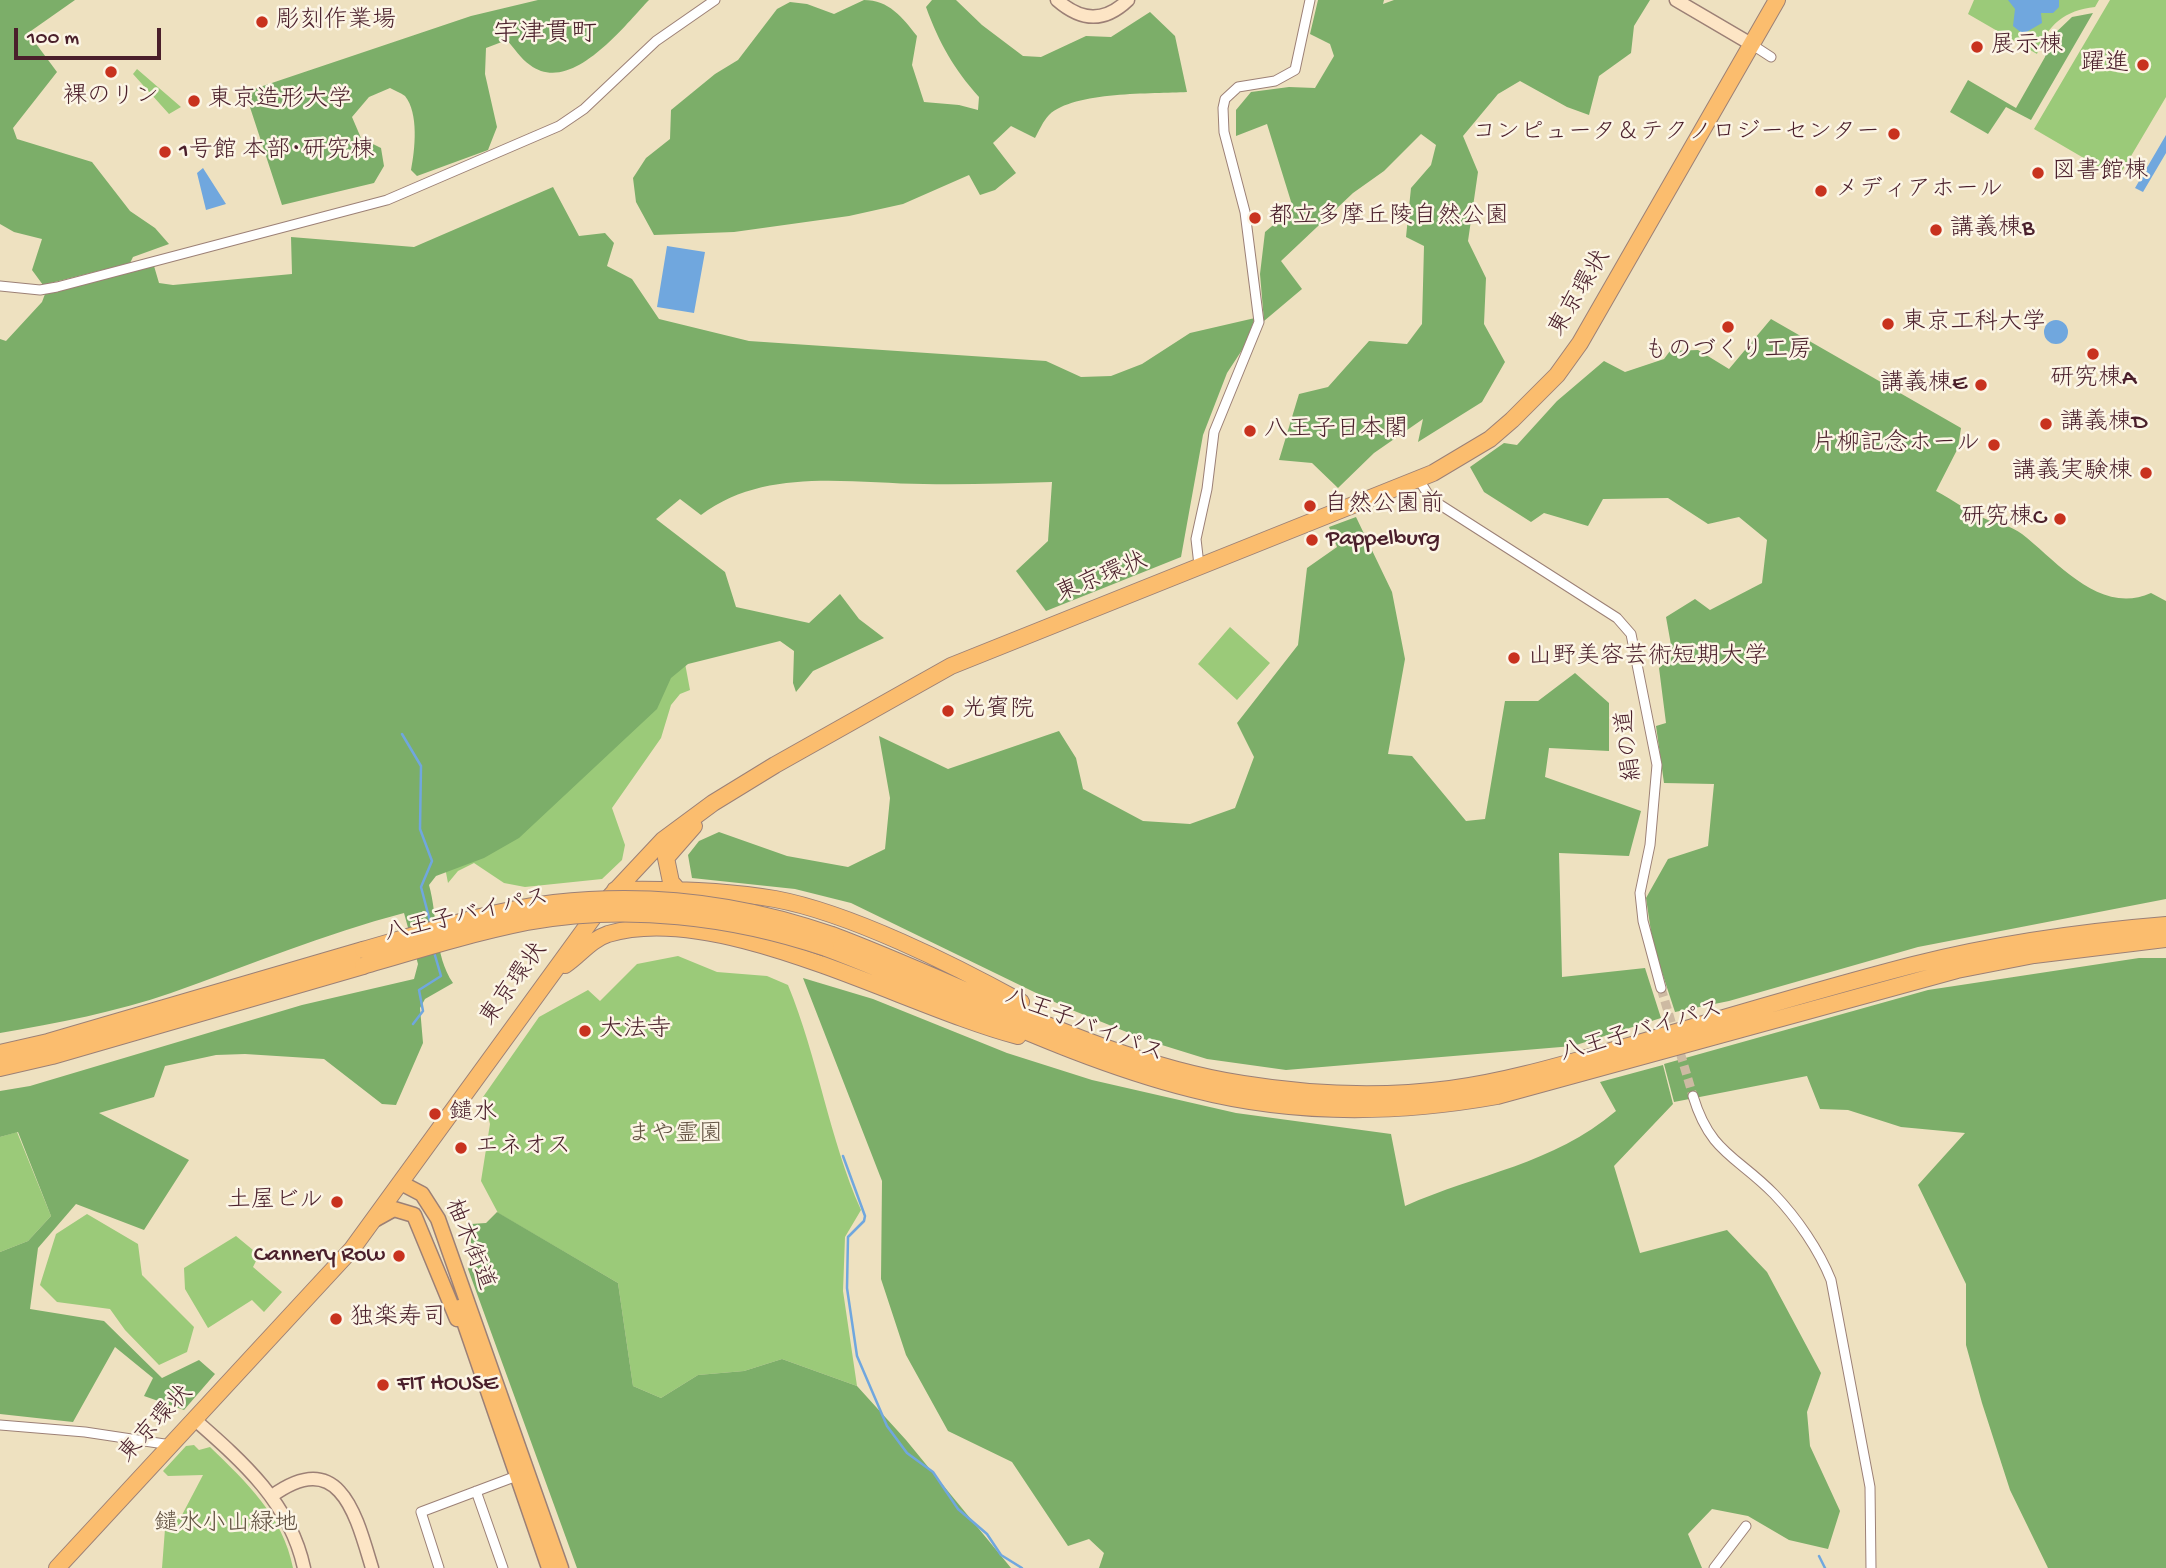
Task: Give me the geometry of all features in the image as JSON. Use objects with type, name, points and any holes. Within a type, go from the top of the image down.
[{"type":"highway","name":"東京環状","points":[[57,1568],[339,1263],[375,1219],[603,904],[663,840],[713,803],[951,666],[1199,565],[1419,480],[1490,439],[1557,375],[1593,320],[1777,0]]},
{"type":"highway","points":[[679,891],[671,882],[666,858],[713,803]]},
{"type":"highway","points":[[615,890],[679,891],[776,900],[839,919],[930,957],[1097,1044]]},
{"type":"highway","points":[[603,904],[611,918],[621,924],[642,929],[692,930],[731,938],[837,971],[970,1023],[1074,1050]]},
{"type":"highway","name":"八王子バイパス","points":[[0,1051],[48,1042],[363,958],[500,928],[584,916],[701,918],[829,942],[1097,1044],[1197,1076],[1290,1090],[1368,1095],[1450,1089],[1542,1070],[1953,956],[2032,940],[2166,923]]},
{"type":"highway","points":[[552,974],[599,938],[642,929]]},
{"type":"highway","name":"八王子バイパス","points":[[829,942],[1074,1050],[1143,1075],[1239,1099],[1339,1110],[1432,1106],[1545,1085],[1916,980],[2071,950],[2166,939]]},
{"type":"highway","points":[[2071,950],[2166,948]]},
{"type":"highway","name":"八王子バイパス","points":[[0,1068],[91,1046],[363,958]]},
{"type":"main road","name":"柚木街道","points":[[401,1183],[425,1214],[466,1335],[561,1568]]},
{"type":"main road","name":"柚木街道","points":[[401,1183],[422,1194],[438,1219],[522,1474],[549,1568]]},
{"type":"main road","points":[[375,1219],[394,1209],[414,1215],[447,1299],[466,1335]]},
{"type":"street","points":[[0,286],[40,290],[57,287],[387,200],[574,117],[656,41],[715,0]]},
{"type":"street","points":[[1057,0],[1070,11],[1090,18],[1110,14],[1128,0]]},
{"type":"street","points":[[1199,565],[1196,538],[1207,489],[1214,432],[1259,322],[1245,212],[1224,132],[1223,108],[1225,99],[1238,87],[1275,80],[1294,70],[1310,0]]},
{"type":"street","points":[[1676,0],[1771,57]]},
{"type":"street","name":"絹の道","points":[[1419,480],[1431,499],[1617,618],[1632,634],[1657,765],[1650,845],[1640,893],[1643,921],[1661,988]]},
{"type":"street","points":[[1693,1096],[1702,1123],[1711,1139],[1783,1204],[1818,1253],[1831,1280],[1870,1487],[1871,1568]]},
{"type":"street","points":[[194,1419],[272,1496],[291,1528],[304,1568]]},
{"type":"street","points":[[0,1425],[85,1432],[171,1445]]},
{"type":"street","points":[[439,1568],[421,1512],[522,1474]]},
{"type":"street","points":[[272,1496],[304,1478],[320,1479],[333,1485],[350,1505],[372,1568]]},
{"type":"street","points":[[476,1491],[503,1568]]},
{"type":"street","points":[[1714,1568],[1746,1526]]},
{"type":"green space","points":[[0,0],[75,0],[28,33],[57,72],[13,128],[17,139],[92,162],[130,211],[155,228],[169,244],[133,257],[130,263],[43,285],[32,270],[42,239],[14,232],[0,224]]},
{"type":"green space","points":[[538,0],[649,0],[596,54],[562,72],[546,72],[530,65],[507,40],[486,48],[485,74],[497,127],[488,150],[417,176],[411,170],[415,142],[412,112],[405,96],[390,88],[369,97],[352,117],[361,138],[381,148],[384,166],[374,183],[282,205],[245,92],[471,16]]},
{"type":"green space","points":[[864,0],[888,6],[917,36],[912,65],[924,102],[959,105],[978,110],[979,97],[955,66],[931,20],[926,7],[932,0],[956,0],[982,25],[1023,56],[1041,57],[1086,36],[1111,37],[1150,12],[1175,36],[1187,92],[1115,95],[1076,102],[1049,115],[1035,138],[1011,126],[993,143],[1016,173],[995,190],[980,195],[969,175],[903,204],[849,216],[734,232],[654,235],[636,202],[633,178],[646,158],[670,139],[671,110],[715,74],[738,60],[777,9],[790,2],[807,4],[834,14]]},
{"type":"green space","points":[[1318,0],[1384,0],[1383,4],[1394,0],[1650,0],[1634,26],[1631,53],[1599,76],[1589,115],[1567,107],[1520,81],[1498,94],[1463,136],[1478,172],[1468,241],[1486,278],[1484,324],[1505,362],[1482,402],[1418,442],[1423,419],[1374,453],[1338,488],[1312,463],[1279,460],[1299,394],[1328,387],[1369,341],[1407,344],[1422,324],[1424,246],[1406,237],[1411,188],[1431,165],[1436,145],[1421,134],[1384,171],[1353,193],[1281,261],[1302,289],[1264,321],[1260,274],[1265,232],[1293,208],[1267,124],[1236,136],[1236,110],[1251,92],[1289,87],[1315,88],[1334,56],[1330,44],[1310,34]]},
{"type":"green space","points":[[1974,0],[2099,0],[2095,7],[2075,12],[2058,21],[2046,35],[2037,54],[1968,14]]},
{"type":"green space","points":[[2110,0],[2166,0],[2166,97],[2118,178],[2034,129]]},
{"type":"green space","points":[[2093,13],[2031,120],[2006,107],[1988,134],[1950,112],[1968,80],[2016,108],[2045,57],[2050,38],[2072,17]]},
{"type":"green space","points":[[137,69],[181,107],[169,114],[133,74]]},
{"type":"green space","points":[[553,187],[579,236],[605,233],[614,243],[607,266],[632,279],[659,319],[749,341],[1046,361],[1081,377],[1111,376],[1142,364],[1190,333],[1255,318],[1244,347],[1227,373],[1203,435],[1181,557],[1046,611],[1016,571],[1048,541],[1052,482],[940,484],[808,481],[752,490],[726,500],[701,515],[680,499],[656,519],[725,572],[736,607],[809,623],[840,594],[859,619],[884,638],[813,671],[796,692],[793,683],[794,651],[780,641],[688,664],[671,678],[657,709],[519,838],[484,858],[436,876],[429,885],[439,948],[453,983],[425,999],[420,1008],[423,1043],[396,1105],[382,1104],[324,1059],[245,1054],[216,1055],[165,1066],[154,1097],[99,1113],[189,1160],[144,1230],[76,1204],[38,1248],[30,1309],[104,1321],[162,1378],[199,1360],[215,1374],[184,1410],[144,1396],[153,1378],[115,1347],[73,1422],[0,1414],[0,1252],[28,1241],[51,1216],[18,1132],[0,1137],[0,1091],[30,1086],[302,1005],[414,979],[418,964],[404,913],[316,940],[130,1006],[0,1033],[0,339],[6,341],[42,302],[45,294],[154,266],[159,283],[173,285],[292,274],[291,237],[414,247]]},
{"type":"green space","points":[[1771,319],[1961,428],[1958,448],[1936,491],[1981,517],[2018,531],[2065,571],[2097,592],[2132,598],[2151,593],[2166,601],[2166,899],[1918,947],[1729,1001],[1675,1012],[1653,945],[1646,898],[1668,859],[1708,846],[1714,784],[1664,783],[1656,726],[1666,723],[1659,668],[1673,656],[1666,617],[1695,599],[1710,610],[1762,583],[1767,540],[1739,517],[1708,524],[1668,498],[1603,499],[1588,526],[1544,513],[1531,522],[1484,492],[1470,467],[1504,443],[1517,445],[1557,401],[1604,361],[1625,372],[1664,359],[1670,351],[1698,350],[1729,369]]},
{"type":"green space","points":[[1356,517],[1392,592],[1405,659],[1388,754],[1412,756],[1466,821],[1485,819],[1505,701],[1538,701],[1575,673],[1609,703],[1609,751],[1549,748],[1545,777],[1641,811],[1629,856],[1559,853],[1562,977],[1645,968],[1661,1018],[1573,1046],[1286,1070],[1207,1059],[1149,1041],[1067,1008],[851,903],[795,889],[692,878],[688,855],[699,841],[719,832],[787,856],[848,867],[885,849],[890,798],[879,736],[948,769],[1059,731],[1076,758],[1083,789],[1143,821],[1190,824],[1235,808],[1254,757],[1237,723],[1298,645],[1307,568],[1337,547],[1329,527]]},
{"type":"green space","points":[[678,626],[690,690],[680,694],[671,705],[661,738],[612,808],[625,845],[622,860],[602,879],[525,887],[504,883],[474,863],[458,871],[448,883],[438,831]]},
{"type":"green space","points":[[1230,627],[1270,663],[1237,700],[1198,664]]},
{"type":"green space","name":"まや霊園","points":[[678,956],[717,972],[767,976],[788,985],[808,1041],[840,1155],[861,1210],[845,1237],[843,1291],[857,1386],[782,1359],[744,1371],[698,1375],[661,1398],[633,1386],[618,1283],[498,1213],[481,1181],[490,1124],[483,1097],[539,1017],[588,990],[600,1001],[637,964]]},
{"type":"green space","points":[[2139,958],[2166,958],[2166,1568],[2048,1568],[2010,1490],[1982,1403],[1966,1345],[1966,1284],[1918,1185],[1965,1133],[1901,1127],[1848,1110],[1820,1109],[1807,1076],[1674,1102],[1664,1064],[1928,990]]},
{"type":"green space","points":[[803,978],[873,999],[1007,1053],[1092,1080],[1236,1113],[1391,1134],[1405,1206],[1541,1156],[1566,1144],[1616,1111],[1600,1082],[1663,1065],[1673,1104],[1614,1166],[1640,1253],[1727,1230],[1767,1272],[1821,1373],[1807,1412],[1810,1446],[1840,1511],[1828,1549],[1789,1540],[1748,1516],[1712,1509],[1688,1534],[1702,1568],[1099,1568],[1104,1553],[1089,1539],[1068,1546],[1012,1462],[948,1431],[906,1355],[881,1279],[882,1181]]},
{"type":"green space","points":[[17,1132],[51,1216],[28,1241],[0,1252],[0,1137]]},
{"type":"green space","points":[[497,1212],[618,1283],[633,1386],[661,1398],[698,1375],[744,1371],[782,1359],[857,1386],[906,1440],[1011,1568],[577,1568],[468,1269],[471,1262],[471,1224],[486,1223]]},
{"type":"green space","points":[[87,1214],[138,1244],[142,1275],[194,1327],[187,1352],[159,1365],[125,1330],[110,1309],[57,1302],[40,1285],[56,1234]]},
{"type":"green space","points":[[236,1236],[259,1255],[253,1267],[282,1292],[264,1312],[252,1300],[208,1328],[185,1289],[184,1268]]},
{"type":"green space","name":"鑓水小山緑地","points":[[194,1445],[199,1450],[210,1447],[261,1501],[281,1532],[293,1568],[162,1568],[165,1529],[182,1515],[203,1475],[168,1476],[163,1471],[186,1446]]},
{"type":"water","points":[[2008,0],[2059,0],[2059,7],[2053,13],[2041,13],[2042,23],[2023,34],[2013,26],[2015,9]]},
{"type":"water","points":[[2166,135],[2166,153],[2143,192],[2135,188]]},
{"type":"water","points":[[203,168],[226,204],[206,210],[197,173]]},
{"type":"water","points":[[667,246],[705,252],[694,313],[657,307]]},
{"type":"water","points":[[2056,320],[2064,324],[2068,332],[2064,340],[2056,344],[2048,340],[2044,332],[2048,324]]},
{"type":"waterway","points":[[402,734],[421,766],[420,829],[432,861],[421,887],[431,925]]},
{"type":"waterway","points":[[413,1024],[423,1011],[419,990],[441,976],[434,952]]},
{"type":"waterway","points":[[843,1156],[865,1216],[864,1221],[848,1237],[847,1288],[857,1356],[887,1426],[907,1453],[933,1472],[958,1509],[987,1534],[1001,1555],[1022,1568]]},
{"type":"waterway","points":[[1819,1556],[1825,1568]]},
{"type":"tunnel","points":[[1661,988],[1693,1096]]},
{"type":"place","name":"彫刻作業場","points":[[262,22]]},
{"type":"place","name":"展示棟","points":[[1977,47]]},
{"type":"place","name":"躍進","points":[[2143,65]]},
{"type":"place","name":"裸のリン","points":[[111,72]]},
{"type":"place","name":"東京造形大学","points":[[194,101]]},
{"type":"place","name":"コンピュータ＆テクノロジーセンター","points":[[1894,134]]},
{"type":"place","name":"1号館 本部･研究棟","points":[[165,152]]},
{"type":"place","name":"図書館棟","points":[[2038,173]]},
{"type":"place","name":"メディアホール","points":[[1821,191]]},
{"type":"place","name":"都立多摩丘陵自然公園","points":[[1255,218]]},
{"type":"place","name":"講義棟B","points":[[1936,230]]},
{"type":"place","name":"東京工科大学","points":[[1888,324]]},
{"type":"place","name":"ものづくり工房","points":[[1728,327]]},
{"type":"place","name":"研究棟A","points":[[2093,354]]},
{"type":"place","name":"講義棟E","points":[[1981,385]]},
{"type":"place","name":"講義棟D","points":[[2046,424]]},
{"type":"place","name":"八王子日本閣","points":[[1250,431]]},
{"type":"place","name":"片柳記念ホール","points":[[1994,445]]},
{"type":"place","name":"講義実験棟","points":[[2146,473]]},
{"type":"place","name":"自然公園前","points":[[1310,506]]},
{"type":"place","name":"研究棟C","points":[[2060,519]]},
{"type":"place","name":"Pappelburg","points":[[1312,540]]},
{"type":"place","name":"山野美容芸術短期大学","points":[[1514,658]]},
{"type":"place","name":"光賓院","points":[[948,711]]},
{"type":"place","name":"大法寺","points":[[585,1031]]},
{"type":"place","name":"鑓水","points":[[435,1114]]},
{"type":"place","name":"エネオス","points":[[461,1148]]},
{"type":"place","name":"土屋ビル","points":[[337,1202]]},
{"type":"place","name":"Cannery Row","points":[[399,1256]]},
{"type":"place","name":"独楽寿司","points":[[336,1319]]},
{"type":"place","name":"FIT HOUSE","points":[[383,1385]]},
{"type":"district","name":"宇津貫町","points":[[545,36]]}]
